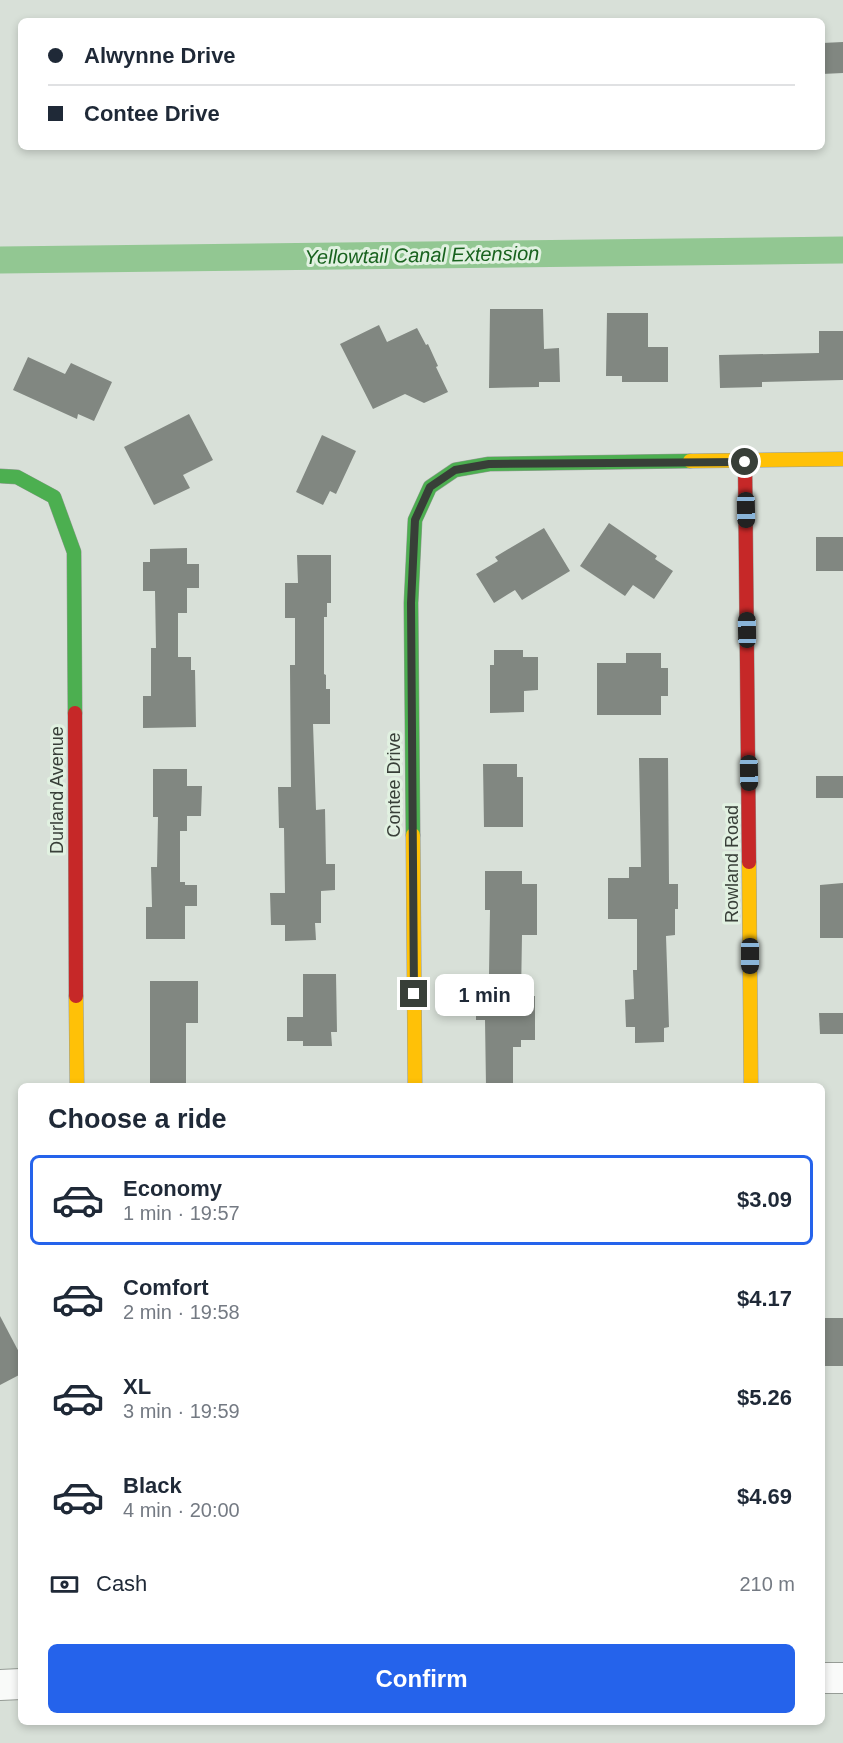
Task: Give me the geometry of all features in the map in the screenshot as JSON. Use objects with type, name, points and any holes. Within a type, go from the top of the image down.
[{"type":"street","points":[[745,462],[843,459]]},
{"type":"street","name":"Contee Drive","points":[[415,1083],[411,603],[415,520],[430,487],[455,470],[489,464],[745,462]]},
{"type":"street","name":"Rowland Road","points":[[745,462],[751,1083]]},
{"type":"street","name":"Durland Avenue","points":[[0,476],[18,477],[54,497],[74,552],[77,1083]]},
{"type":"street","points":[[825,1678],[843,1678]]},
{"type":"street","points":[[0,1685],[18,1684]]},
{"type":"building","points":[[843,42],[843,73],[825,74],[825,43]]},
{"type":"building","points":[[490,309],[543,309],[544,349],[559,348],[560,382],[539,382],[539,387],[489,388]]},
{"type":"building","points":[[607,313],[648,313],[648,347],[668,347],[668,382],[622,382],[622,376],[606,376]]},
{"type":"building","points":[[379,325],[387,342],[417,328],[426,345],[428,344],[448,392],[424,403],[405,394],[373,409],[340,344]]},
{"type":"building","points":[[819,331],[843,331],[843,380],[762,382],[762,387],[720,388],[719,355],[819,353]]},
{"type":"building","points":[[28,357],[65,374],[71,363],[112,382],[94,421],[78,414],[77,419],[13,390]]},
{"type":"building","points":[[189,414],[213,460],[183,475],[190,488],[154,505],[124,447]]},
{"type":"building","points":[[322,435],[356,451],[336,494],[330,491],[323,505],[296,492]]},
{"type":"building","points":[[609,523],[657,556],[655,559],[673,571],[654,599],[633,585],[625,596],[580,566]]},
{"type":"building","points":[[544,528],[570,571],[522,600],[515,590],[494,603],[476,574],[498,561],[495,557]]},
{"type":"building","points":[[816,537],[843,537],[843,571],[816,571]]},
{"type":"building","points":[[187,548],[187,564],[199,564],[199,588],[187,588],[187,613],[178,613],[178,657],[191,657],[191,670],[195,670],[196,727],[143,728],[143,696],[151,696],[151,648],[156,648],[155,591],[143,591],[143,562],[150,562],[150,549]]},
{"type":"building","points":[[297,555],[331,555],[331,603],[327,603],[327,617],[324,617],[324,674],[326,675],[326,689],[330,689],[330,724],[313,724],[316,810],[325,809],[326,864],[335,864],[335,890],[321,891],[321,923],[315,923],[316,940],[285,941],[285,925],[271,925],[270,893],[285,893],[284,828],[279,828],[278,787],[291,787],[290,665],[295,665],[295,618],[285,618],[285,583],[298,583]]},
{"type":"building","points":[[494,650],[523,650],[523,657],[538,657],[538,690],[524,691],[524,712],[490,713],[490,665],[494,665]]},
{"type":"building","points":[[626,653],[661,653],[661,668],[668,668],[668,696],[661,696],[661,715],[597,715],[597,663],[626,663]]},
{"type":"building","points":[[639,758],[668,758],[669,884],[678,884],[678,909],[675,909],[675,935],[666,936],[669,1027],[664,1028],[664,1042],[635,1043],[635,1027],[626,1027],[625,1000],[634,999],[633,970],[637,970],[637,919],[608,919],[608,878],[629,878],[629,867],[641,867]]},
{"type":"building","points":[[483,764],[517,764],[517,777],[523,777],[523,827],[484,827]]},
{"type":"building","points":[[153,769],[187,769],[187,786],[202,786],[201,816],[187,816],[187,831],[180,831],[180,882],[185,882],[185,885],[197,885],[197,906],[185,906],[185,939],[146,939],[146,907],[152,907],[151,867],[157,867],[158,817],[153,817]]},
{"type":"building","points":[[816,776],[843,776],[843,798],[816,798]]},
{"type":"building","points":[[485,871],[522,871],[522,884],[537,884],[537,935],[522,935],[521,996],[535,996],[535,1040],[521,1040],[521,1047],[513,1047],[513,1083],[486,1083],[485,1020],[476,1020],[476,991],[485,991],[485,974],[489,974],[490,910],[485,910]]},
{"type":"building","points":[[843,883],[843,938],[820,938],[820,885]]},
{"type":"building","points":[[303,974],[336,974],[337,1032],[331,1032],[332,1046],[303,1046],[303,1041],[287,1041],[287,1017],[303,1017]]},
{"type":"building","points":[[150,981],[198,981],[198,1023],[186,1023],[186,1083],[150,1083]]},
{"type":"building","points":[[819,1013],[843,1013],[843,1034],[820,1034]]},
{"type":"building","points":[[0,1316],[18,1350],[18,1376],[0,1385]]},
{"type":"building","points":[[825,1318],[843,1318],[843,1366],[825,1366]]},
{"type":"waterway","name":"Yellowtail Canal Extension","points":[[0,260],[843,250]]},
{"type":"traffic: fast","points":[[413,835],[411,603],[415,520],[430,487],[455,470],[489,464],[690,461]]},
{"type":"traffic: fast","points":[[0,476],[17,477],[54,497],[74,552],[75,713]]},
{"type":"traffic: slow","points":[[690,461],[843,459]]},
{"type":"traffic: slow","points":[[413,835],[415,1083]]},
{"type":"traffic: slow","points":[[749,862],[751,1083]]},
{"type":"traffic: slow","points":[[76,996],[77,1083]]},
{"type":"traffic: jam","points":[[745,462],[749,862]]},
{"type":"traffic: jam","points":[[75,713],[76,996]]},
{"type":"route","points":[[414,994],[411,603],[415,520],[430,487],[455,470],[489,464],[745,462]]}]
